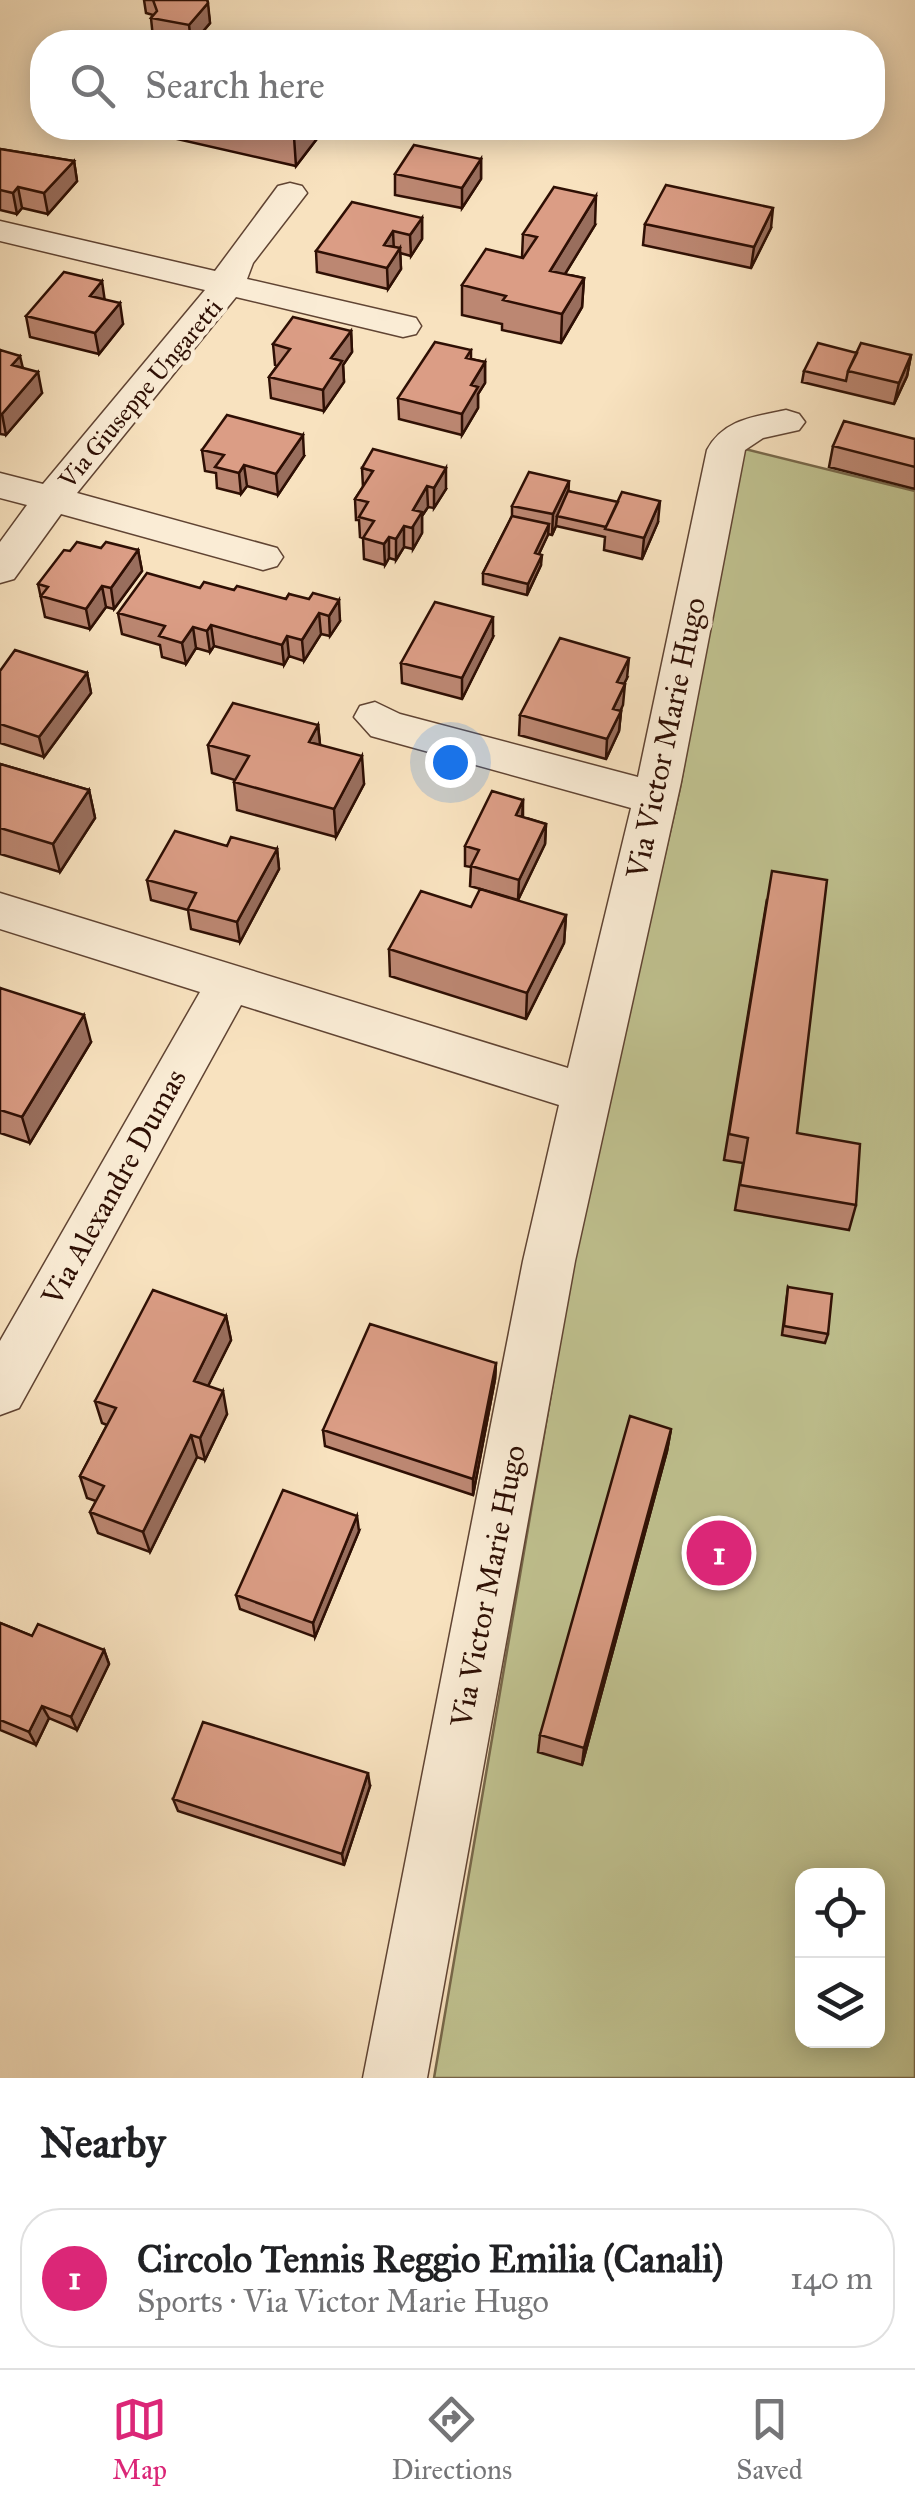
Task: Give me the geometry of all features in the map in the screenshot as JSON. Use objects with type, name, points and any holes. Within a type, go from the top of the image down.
[{"type":"street","name":"Via Giuseppe Ungaretti","points":[[0,570],[52,499],[228,286],[236,262],[290,194]]},
{"type":"street","name":"Via Giuseppe Ungaretti","points":[[0,230],[403,326]]},
{"type":"street","name":"Via Victor Marie Hugo","points":[[395,2078],[549,1261],[655,798],[726,450],[729,440],[738,434],[786,422]]},
{"type":"street","name":"Via Giuseppe Ungaretti","points":[[0,484],[263,557]]},
{"type":"street","points":[[375,717],[386,725],[655,798]]},
{"type":"street","points":[[0,912],[586,1094]]},
{"type":"street","name":"Via Alexandre Dumas","points":[[0,1392],[229,983]]},
{"type":"green space","points":[[741,448],[915,491],[915,2078],[434,2078],[579,1230],[680,788]]},
{"type":"building","points":[[153,0],[208,3],[189,25],[151,18],[157,11]]},
{"type":"building","points":[[414,145],[481,159],[462,188],[395,174]]},
{"type":"building","points":[[0,149],[74,161],[44,193],[18,187],[13,193],[0,190]]},
{"type":"building","points":[[666,185],[773,208],[754,247],[645,224]]},
{"type":"building","points":[[554,187],[596,196],[550,271],[584,278],[562,314],[462,285],[486,249],[523,258],[537,237],[523,234]]},
{"type":"building","points":[[352,202],[422,218],[410,235],[393,231],[384,245],[400,248],[387,268],[316,251]]},
{"type":"building","points":[[64,272],[102,281],[90,296],[120,303],[95,333],[26,316]]},
{"type":"building","points":[[293,317],[351,331],[331,358],[342,361],[323,390],[269,377],[290,349],[273,344]]},
{"type":"building","points":[[435,342],[471,350],[466,358],[485,362],[471,385],[478,387],[462,414],[398,398]]},
{"type":"building","points":[[818,343],[857,353],[846,381],[804,371]]},
{"type":"building","points":[[861,343],[911,355],[899,383],[848,371]]},
{"type":"building","points":[[0,350],[20,356],[12,365],[38,372],[2,414],[0,414]]},
{"type":"building","points":[[227,415],[303,435],[276,474],[244,465],[239,473],[215,467],[224,455],[202,450]]},
{"type":"building","points":[[844,421],[915,439],[915,467],[833,446]]},
{"type":"building","points":[[373,449],[446,468],[434,488],[427,486],[413,510],[422,512],[412,528],[404,526],[396,539],[389,537],[384,544],[363,538],[374,521],[359,517],[368,502],[355,499],[373,471],[362,468]]},
{"type":"building","points":[[529,472],[569,481],[553,514],[512,506]]},
{"type":"building","points":[[568,491],[618,502],[606,527],[557,516]]},
{"type":"building","points":[[622,492],[660,501],[644,538],[605,529]]},
{"type":"building","points":[[512,516],[549,524],[535,553],[542,555],[528,584],[483,573]]},
{"type":"building","points":[[77,542],[101,548],[106,542],[138,550],[111,588],[102,586],[86,609],[41,596],[48,587],[38,584],[64,550],[70,551]]},
{"type":"building","points":[[147,573],[200,588],[204,582],[286,599],[289,594],[309,599],[313,593],[339,600],[329,616],[319,613],[302,640],[287,636],[282,645],[211,625],[207,631],[193,627],[182,643],[159,636],[165,626],[118,613]]},
{"type":"building","points":[[435,602],[493,617],[462,678],[401,663]]},
{"type":"building","points":[[560,638],[629,658],[617,682],[625,684],[613,709],[621,711],[607,739],[520,715]]},
{"type":"building","points":[[15,650],[87,673],[39,737],[0,724],[0,671]]},
{"type":"building","points":[[233,703],[318,725],[309,742],[362,756],[334,809],[234,782],[249,756],[208,745]]},
{"type":"building","points":[[0,764],[89,790],[53,844],[0,828]]},
{"type":"building","points":[[492,791],[523,800],[516,815],[546,824],[519,880],[471,866],[479,850],[465,846]]},
{"type":"building","points":[[175,831],[227,846],[231,837],[277,849],[237,922],[188,909],[196,893],[147,880]]},
{"type":"building","points":[[772,871],[827,880],[797,1133],[860,1144],[856,1205],[740,1185],[748,1138],[729,1134]]},
{"type":"building","points":[[480,889],[566,915],[527,993],[389,949],[421,891],[471,907]]},
{"type":"building","points":[[0,988],[84,1015],[22,1117],[0,1110]]},
{"type":"building","points":[[788,1287],[832,1294],[828,1334],[784,1326]]},
{"type":"building","points":[[153,1290],[226,1316],[194,1381],[223,1391],[200,1438],[191,1435],[143,1532],[90,1512],[104,1486],[80,1476],[116,1408],[95,1401]]},
{"type":"building","points":[[370,1324],[496,1363],[473,1479],[323,1430]]},
{"type":"building","points":[[630,1416],[671,1429],[584,1748],[540,1735]]},
{"type":"building","points":[[283,1490],[357,1516],[313,1623],[236,1595]]},
{"type":"building","points":[[0,1623],[32,1636],[38,1624],[104,1650],[71,1717],[42,1706],[29,1732],[0,1720]]},
{"type":"building","points":[[203,1722],[368,1773],[342,1854],[173,1799]]},
{"type":"place","name":"Circolo Tennis Reggio Emilia (Canali)","points":[[719,1553]]}]
